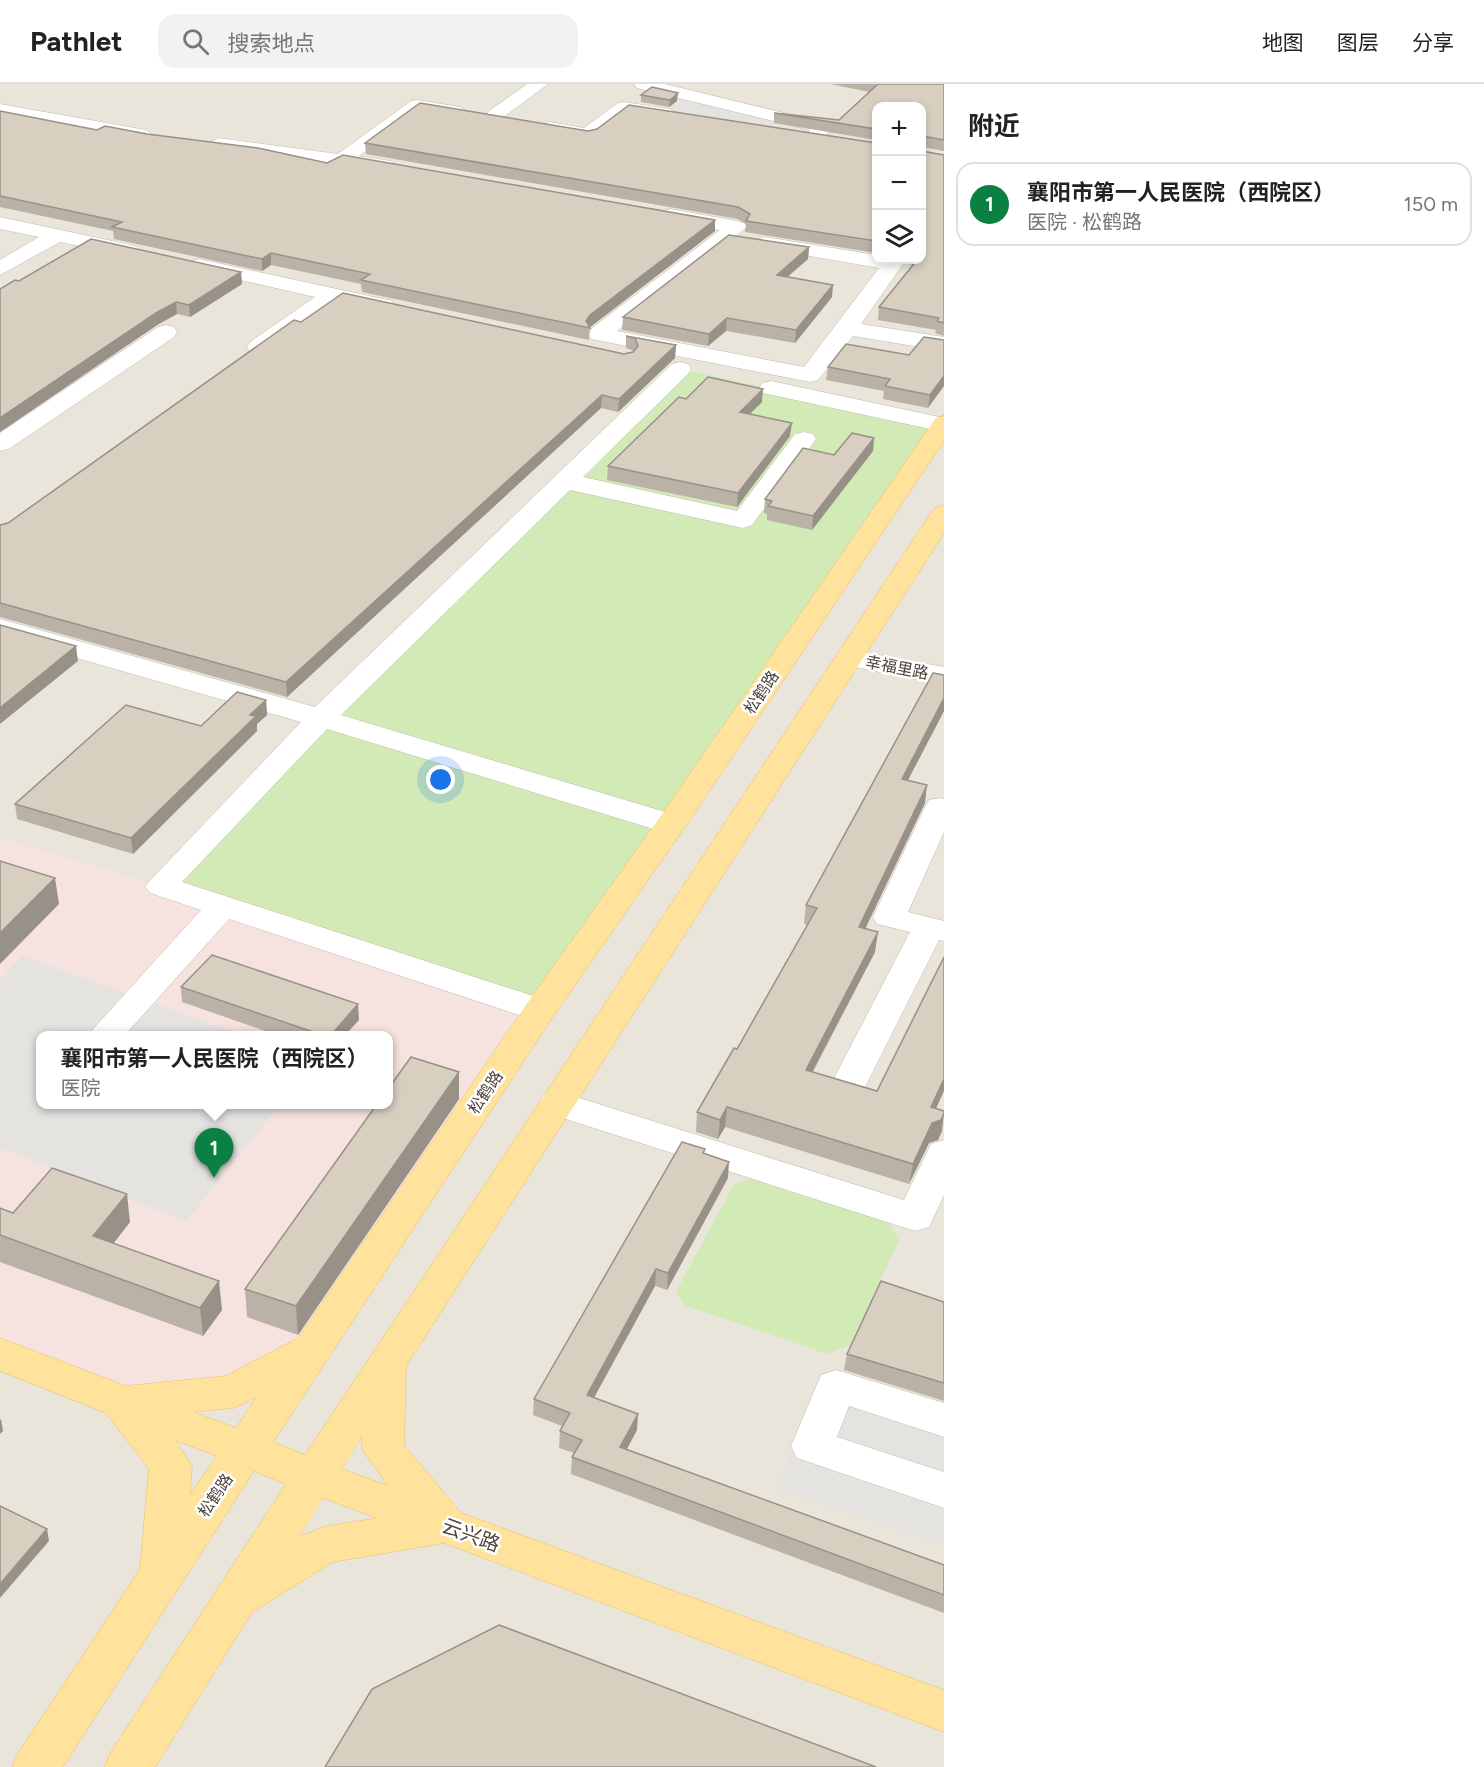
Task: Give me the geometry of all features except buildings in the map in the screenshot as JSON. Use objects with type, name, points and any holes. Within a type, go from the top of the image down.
[{"type":"main road","name":"松鹤路","points":[[36,1767],[162,1573],[540,1010],[671,824],[943,424]]},
{"type":"main road","points":[[128,1767],[386,1364],[944,513]]},
{"type":"main road","points":[[121,1401],[233,1392],[316,1346]]},
{"type":"main road","name":"云兴路","points":[[0,1354],[245,1450],[944,1711]]},
{"type":"main road","points":[[386,1364],[383,1449],[446,1526]]},
{"type":"main road","points":[[121,1401],[171,1466],[162,1573]]},
{"type":"main road","points":[[232,1603],[323,1545],[446,1526]]},
{"type":"street","points":[[495,115],[539,84]]},
{"type":"street","points":[[643,84],[823,128],[814,137]]},
{"type":"street","points":[[344,158],[417,105],[588,134],[624,107],[689,117]]},
{"type":"street","points":[[0,109],[171,139]]},
{"type":"street","points":[[724,123],[834,141]]},
{"type":"street","points":[[194,142],[344,158],[402,168]]},
{"type":"street","points":[[656,213],[737,227],[724,237],[600,334],[810,375],[893,264],[724,237]]},
{"type":"street","points":[[0,223],[149,255]]},
{"type":"street","points":[[0,268],[57,235]]},
{"type":"street","points":[[183,262],[402,309]]},
{"type":"street","points":[[244,356],[332,294]]},
{"type":"street","points":[[847,328],[944,344]]},
{"type":"street","points":[[0,444],[166,332]]},
{"type":"street","points":[[587,349],[943,424]]},
{"type":"street","points":[[540,1010],[161,886],[321,718],[680,369]]},
{"type":"street","points":[[565,481],[743,519],[804,439]]},
{"type":"street","points":[[0,627],[321,718],[671,824]]},
{"type":"street","name":"幸福里路","points":[[850,658],[944,676]]},
{"type":"street","points":[[847,1088],[936,929],[889,917],[940,807]]},
{"type":"street","points":[[108,1031],[223,906]]},
{"type":"street","points":[[557,1103],[915,1217],[944,1153]]},
{"type":"street","points":[[944,1420],[836,1386],[812,1446],[944,1490]]},
{"type":"shaded area","points":[[0,84],[944,84],[944,1767],[0,1767]]},
{"type":"shaded area","points":[[688,96],[774,118],[759,129],[666,113]]},
{"type":"shaded area","points":[[0,838],[161,886],[540,1010],[316,1346],[233,1392],[121,1401],[0,1354]]},
{"type":"shaded area","points":[[22,956],[233,1031],[36,1031],[36,1109],[277,1109],[186,1221],[0,1148],[0,980]]},
{"type":"shaded area","points":[[823,1371],[944,1410],[944,1545],[777,1488]]},
{"type":"green space","points":[[680,369],[942,425],[540,1010],[161,886]]},
{"type":"green space","points":[[753,1178],[888,1221],[899,1241],[849,1346],[827,1354],[684,1305],[676,1292],[734,1184]]},
{"type":"place","name":"襄阳市第一人民医院（西院区）","points":[[214,1178]]}]
